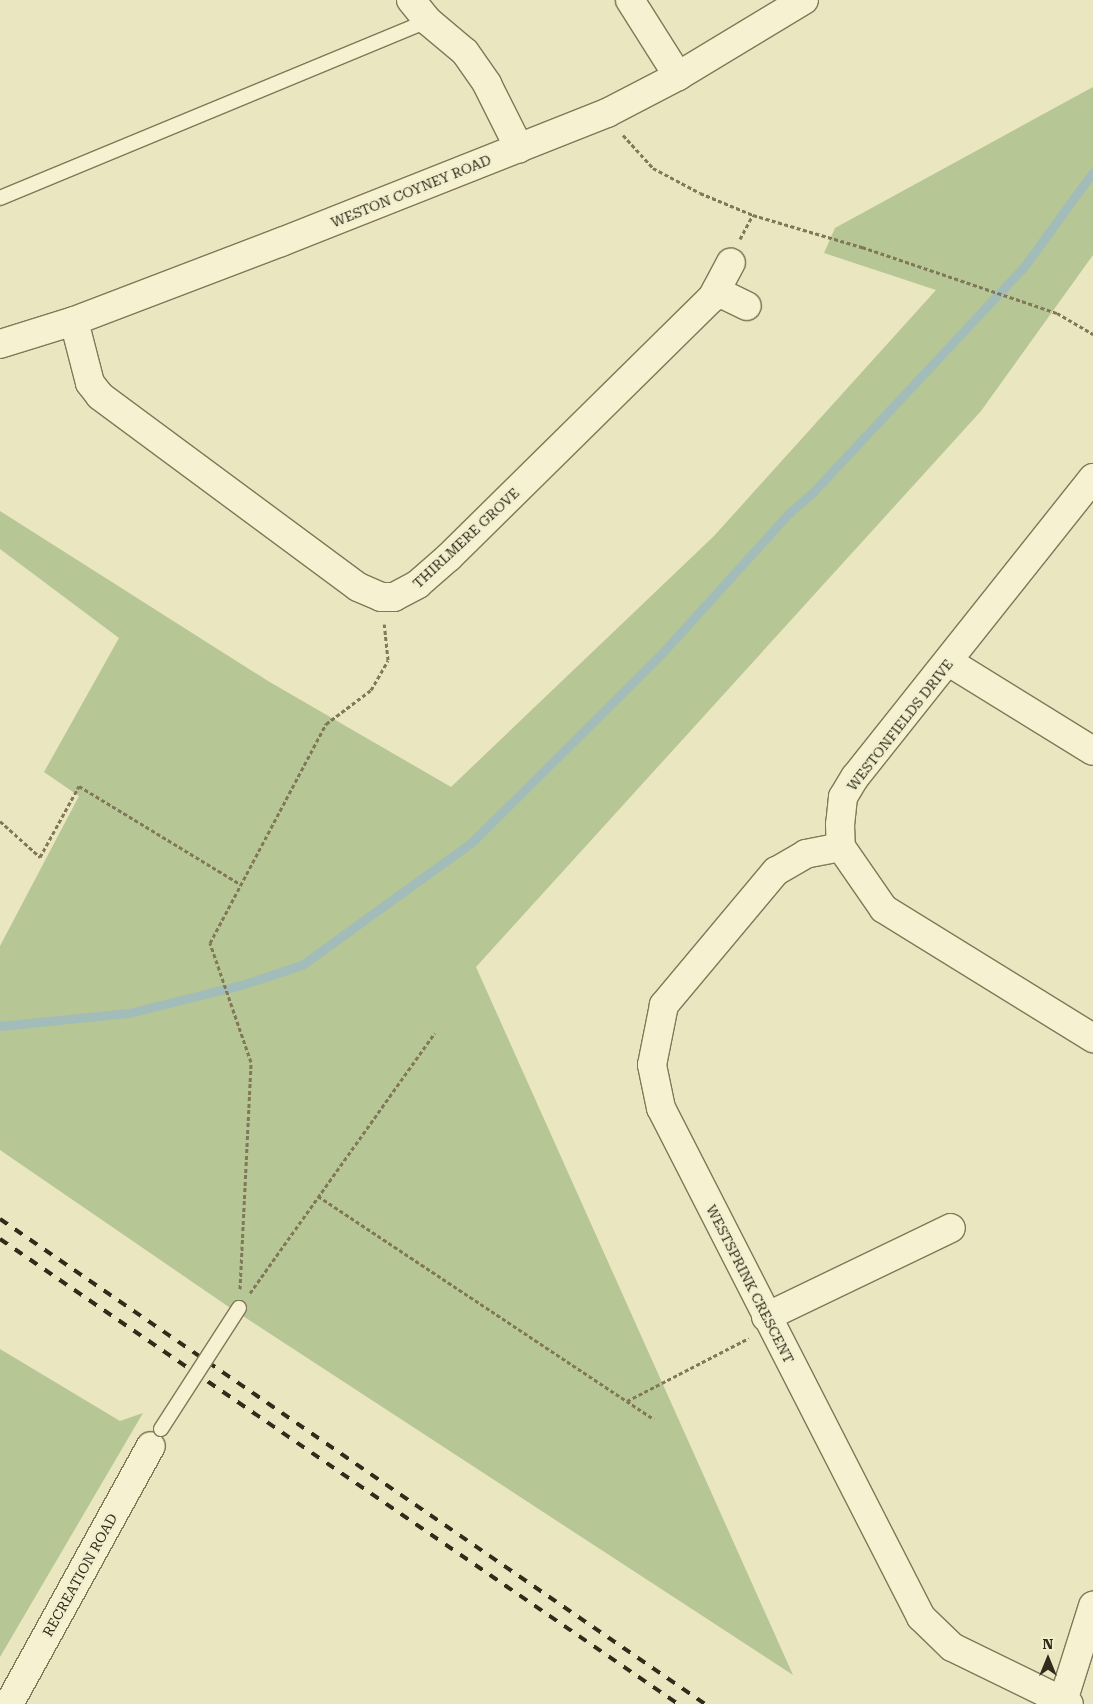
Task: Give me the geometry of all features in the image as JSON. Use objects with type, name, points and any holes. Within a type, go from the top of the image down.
[{"type":"street","points":[[630,0],[678,76]]},
{"type":"street","name":"WESTON COYNEY ROAD","points":[[0,344],[74,321],[607,113],[678,76],[804,0]]},
{"type":"street","points":[[419,10],[465,52],[487,84],[518,148]]},
{"type":"street","name":"THIRLMERE GROVE","points":[[382,597],[405,593],[449,557],[716,290],[730,263]]},
{"type":"street","points":[[716,290],[747,306]]},
{"type":"street","points":[[74,321],[90,383],[100,396],[358,587],[382,597]]},
{"type":"street","name":"WESTONFIELDS DRIVE","points":[[841,847],[843,797],[855,777],[949,662],[1093,478]]},
{"type":"street","points":[[949,662],[1093,751]]},
{"type":"street","points":[[841,847],[884,909],[1093,1038]]},
{"type":"street","name":"WESTSPRINK CRESCENT","points":[[841,847],[806,854],[776,871],[664,1005],[654,1045],[652,1065],[657,1091],[668,1126],[763,1327],[926,1624],[952,1647],[1066,1702]]},
{"type":"street","points":[[763,1327],[951,1228]]},
{"type":"street","name":"RECREATION ROAD","points":[[9,1704],[156,1438]]},
{"type":"street","points":[[1066,1702],[1093,1606]]},
{"type":"lane","points":[[0,198],[419,10]]},
{"type":"lane","points":[[156,1438],[239,1308]]},
{"type":"path","points":[[607,113],[653,168],[700,193],[753,215],[862,247],[941,276],[1057,313],[1093,334]]},
{"type":"path","points":[[239,1308],[251,1062],[210,944],[326,724],[372,690],[388,660],[382,597]]},
{"type":"path","points":[[0,820],[40,857],[79,786],[240,884]]},
{"type":"path","points":[[239,1308],[435,1033]]},
{"type":"path","points":[[318,1196],[654,1419]]},
{"type":"path","points":[[627,1401],[763,1327]]},
{"type":"green space","points":[[1093,87],[1093,255],[981,411],[476,967],[793,1675],[226,1305],[0,1150],[0,946],[79,796],[44,772],[119,638],[0,549],[0,511],[268,681],[451,787],[714,536],[936,290],[824,253],[835,228]]},
{"type":"green space","points":[[0,1349],[120,1421],[143,1413],[0,1657]]},
{"type":"waterway","points":[[0,1026],[129,1013],[241,985],[302,965],[473,841],[663,652],[789,513],[814,491],[1023,268],[1093,172]]},
{"type":"railway","points":[[0,1219],[705,1704]]},
{"type":"railway","points":[[0,1239],[678,1704]]}]
